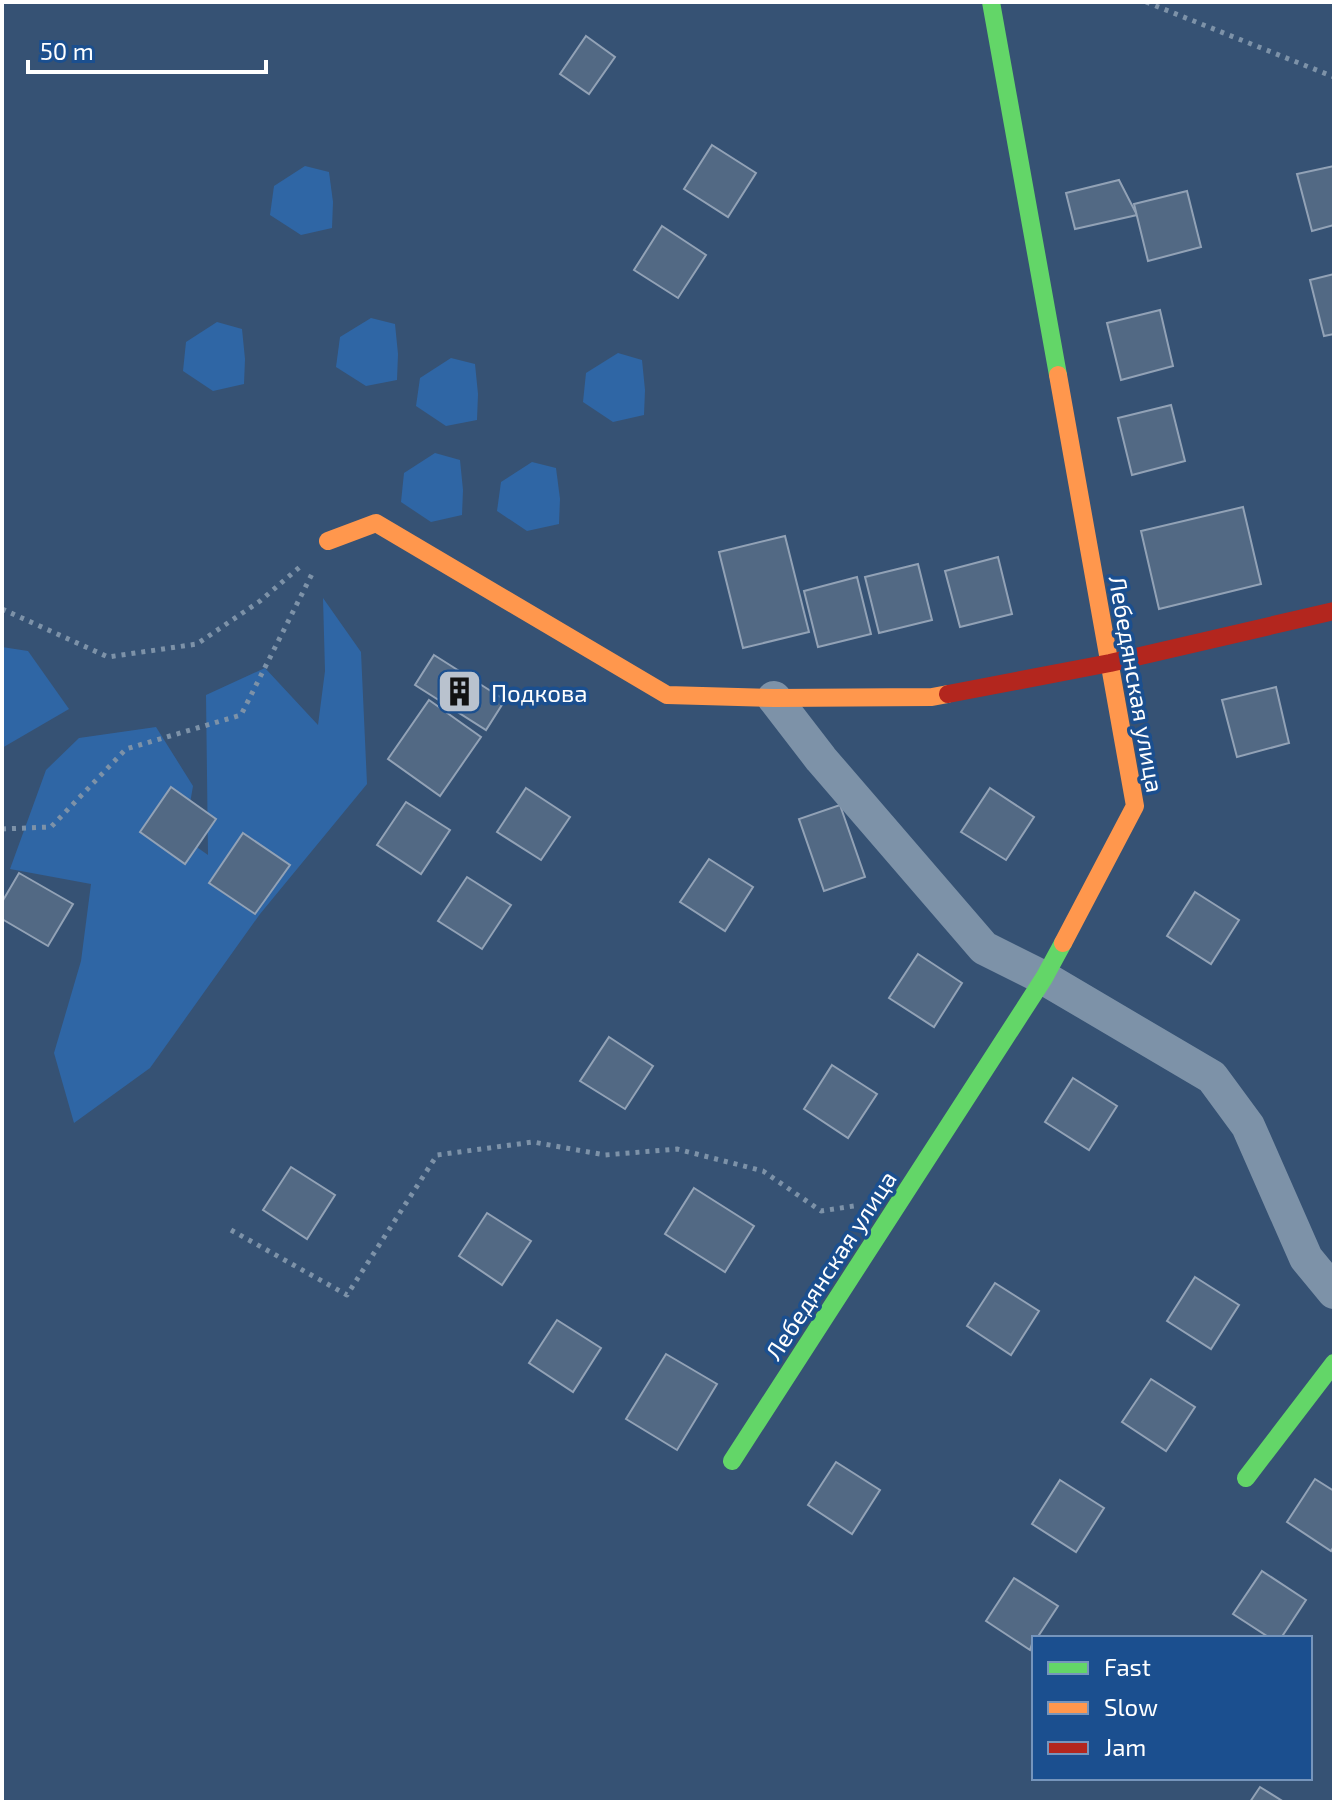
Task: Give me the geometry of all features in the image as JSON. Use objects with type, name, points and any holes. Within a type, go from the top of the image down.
[{"type":"street","name":"Лебедянская улица","points":[[732,1461],[1044,978],[1135,806],[991,2]]},
{"type":"street","points":[[328,541],[376,523],[667,695],[932,697],[1110,663],[1334,611]]},
{"type":"street","points":[[774,698],[831,771],[984,948],[1044,978],[1212,1077],[1248,1126],[1306,1258],[1334,1292]]},
{"type":"street","points":[[1246,1478],[1334,1363]]},
{"type":"path","points":[[1146,2],[1334,77]]},
{"type":"path","points":[[2,609],[108,657],[197,644],[260,601],[328,541]]},
{"type":"path","points":[[2,829],[51,827],[126,749],[241,715],[328,541]]},
{"type":"path","points":[[231,1230],[347,1295],[437,1155],[533,1142],[605,1155],[677,1149],[763,1171],[821,1211],[901,1199]]},
{"type":"shaded area","points":[[305,166],[329,172],[332,228],[301,235],[270,215],[274,186]]},
{"type":"shaded area","points":[[371,318],[395,324],[397,380],[366,386],[336,367],[340,337]]},
{"type":"shaded area","points":[[217,322],[242,329],[244,384],[213,391],[183,371],[186,342]]},
{"type":"shaded area","points":[[618,353],[642,360],[644,415],[613,422],[583,402],[586,373]]},
{"type":"shaded area","points":[[451,358],[475,364],[477,420],[446,426],[416,406],[420,378]]},
{"type":"shaded area","points":[[435,453],[460,460],[462,515],[431,522],[401,502],[404,473]]},
{"type":"shaded area","points":[[532,462],[556,468],[559,524],[527,531],[497,511],[501,482]]},
{"type":"shaded area","points":[[323,598],[361,652],[367,784],[260,914],[150,1068],[74,1123],[54,1053],[81,961],[91,884],[10,869],[46,770],[79,738],[156,727],[193,786],[184,838],[208,855],[206,695],[265,668],[318,725],[325,671]]},
{"type":"shaded area","points":[[2,647],[28,651],[69,709],[2,748]]},
{"type":"building","points":[[586,36],[615,57],[589,94],[560,74]]},
{"type":"building","points":[[712,145],[756,173],[728,217],[684,189]]},
{"type":"building","points":[[1334,166],[1334,225],[1312,231],[1297,174]]},
{"type":"building","points":[[1119,180],[1137,215],[1075,229],[1066,193]]},
{"type":"building","points":[[1187,191],[1201,247],[1148,261],[1134,204]]},
{"type":"building","points":[[662,226],[706,255],[678,298],[634,270]]},
{"type":"building","points":[[1334,274],[1334,334],[1324,336],[1310,280]]},
{"type":"building","points":[[1160,310],[1173,366],[1121,380],[1107,323]]},
{"type":"building","points":[[1171,405],[1185,461],[1132,475],[1118,418]]},
{"type":"building","points":[[1243,507],[1261,584],[1159,609],[1141,531]]},
{"type":"building","points":[[785,536],[809,632],[743,648],[719,552]]},
{"type":"building","points":[[998,557],[1012,614],[960,627],[945,571]]},
{"type":"building","points":[[918,564],[932,620],[879,633],[865,577]]},
{"type":"building","points":[[857,577],[871,634],[818,647],[804,591]]},
{"type":"building","name":"Подкова","points":[[434,655],[505,700],[486,730],[415,685]]},
{"type":"building","points":[[1276,687],[1289,743],[1237,757],[1222,700]]},
{"type":"building","points":[[429,700],[481,737],[440,796],[388,759]]},
{"type":"building","points":[[171,787],[216,819],[185,864],[140,832]]},
{"type":"building","points":[[526,788],[570,817],[541,860],[497,832]]},
{"type":"building","points":[[990,788],[1034,817],[1006,860],[961,832]]},
{"type":"building","points":[[406,802],[450,830],[421,874],[377,845]]},
{"type":"building","points":[[840,805],[865,877],[824,891],[799,819]]},
{"type":"building","points":[[243,833],[290,865],[255,914],[209,883]]},
{"type":"building","points":[[709,859],[753,887],[725,931],[680,902]]},
{"type":"building","points":[[19,873],[73,904],[48,946],[2,919],[2,902]]},
{"type":"building","points":[[467,877],[511,905],[482,949],[438,921]]},
{"type":"building","points":[[1195,892],[1239,920],[1211,964],[1167,936]]},
{"type":"building","points":[[918,954],[962,983],[934,1027],[889,998]]},
{"type":"building","points":[[609,1037],[653,1066],[625,1109],[580,1081]]},
{"type":"building","points":[[832,1065],[877,1094],[848,1138],[804,1109]]},
{"type":"building","points":[[1073,1078],[1117,1106],[1089,1150],[1045,1122]]},
{"type":"building","points":[[291,1167],[335,1195],[307,1239],[263,1210]]},
{"type":"building","points":[[694,1188],[754,1226],[725,1272],[665,1234]]},
{"type":"building","points":[[487,1213],[531,1241],[502,1285],[459,1256]]},
{"type":"building","points":[[1195,1277],[1239,1305],[1211,1349],[1167,1321]]},
{"type":"building","points":[[995,1283],[1039,1311],[1011,1355],[967,1326]]},
{"type":"building","points":[[557,1320],[601,1348],[573,1392],[529,1363]]},
{"type":"building","points":[[666,1354],[717,1384],[677,1450],[626,1419]]},
{"type":"building","points":[[1151,1379],[1195,1407],[1166,1451],[1122,1422]]},
{"type":"building","points":[[836,1462],[880,1490],[852,1534],[808,1505]]},
{"type":"building","points":[[1315,1479],[1334,1491],[1334,1546],[1331,1551],[1287,1522]]},
{"type":"building","points":[[1060,1480],[1104,1508],[1076,1552],[1032,1524]]},
{"type":"building","points":[[1262,1571],[1306,1600],[1282,1636],[1267,1636],[1233,1614]]},
{"type":"building","points":[[1014,1578],[1058,1606],[1038,1636],[1032,1636],[1030,1650],[986,1621]]},
{"type":"building","points":[[1260,1787],[1284,1802],[1250,1802]]},
{"type":"traffic: fast","points":[[991,2],[1058,375]]},
{"type":"traffic: fast","points":[[732,1461],[1044,978],[1063,943]]},
{"type":"traffic: fast","points":[[1246,1478],[1334,1363]]},
{"type":"traffic: slow","points":[[1058,375],[1135,806],[1063,943]]},
{"type":"traffic: slow","points":[[328,541],[376,523],[667,695],[774,698],[932,697],[948,694]]},
{"type":"traffic: jam","points":[[948,694],[1110,663],[1334,611]]},
{"type":"place","name":"Подкова","points":[[460,692]]}]
